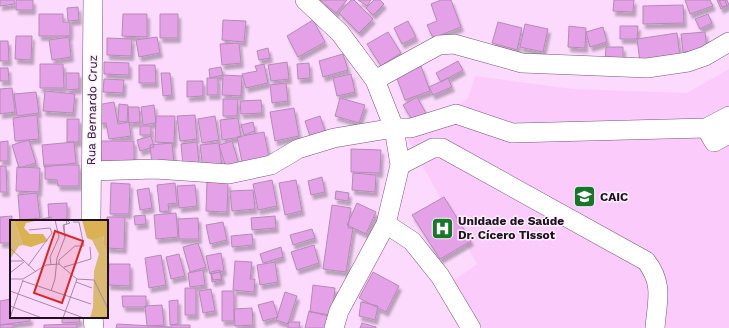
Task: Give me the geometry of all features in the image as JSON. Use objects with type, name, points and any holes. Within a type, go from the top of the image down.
[{"type":"street","name":"Rua Bernardo Cruz","points":[[91,220],[93,0]]},
{"type":"street","points":[[305,0],[340,33],[375,80],[394,128],[400,166],[386,224],[339,311],[334,328]]},
{"type":"street","points":[[375,80],[439,45],[446,44],[454,44],[522,63],[648,68],[688,62],[705,56],[729,42]]},
{"type":"street","points":[[91,171],[155,169],[229,174],[271,165],[298,150],[334,138],[394,128],[411,128],[456,114],[512,133],[706,128],[729,116]]},
{"type":"street","points":[[706,128],[714,142],[729,134]]},
{"type":"street","points":[[400,166],[433,148],[442,148],[646,261],[655,273],[658,285],[655,328]]},
{"type":"street","points":[[386,224],[412,241],[435,270],[471,328]]},
{"type":"street","points":[[93,318],[94,328]]},
{"type":"shaded area","name":"CAIC","points":[[729,69],[729,328],[468,328],[442,289],[477,264],[402,129],[460,104],[468,98],[475,76],[573,89],[687,93]]},
{"type":"building","points":[[0,0],[14,0],[15,4],[0,6]]},
{"type":"building","points":[[16,0],[33,0],[33,10],[16,10]]},
{"type":"building","points":[[320,0],[347,0],[336,13]]},
{"type":"building","points":[[351,0],[354,0],[373,19],[359,33],[339,13]]},
{"type":"building","points":[[358,0],[371,0],[367,6]]},
{"type":"building","points":[[374,0],[380,0],[384,4],[373,15],[366,8]]},
{"type":"building","points":[[441,0],[451,0],[461,27],[433,38],[427,25],[437,21],[431,4]]},
{"type":"building","points":[[614,0],[634,0],[633,12],[613,11]]},
{"type":"building","points":[[685,0],[710,0],[713,6],[690,14]]},
{"type":"building","points":[[717,0],[725,0],[727,6],[721,9]]},
{"type":"building","points":[[719,0],[727,0],[729,5],[722,7]]},
{"type":"building","points":[[683,5],[684,23],[643,24],[643,6]]},
{"type":"building","points":[[78,7],[79,20],[68,21],[67,8]]},
{"type":"building","points":[[39,14],[63,14],[63,22],[70,22],[70,36],[39,36]]},
{"type":"building","points":[[123,14],[147,14],[147,37],[122,36]]},
{"type":"building","points":[[160,14],[178,14],[178,38],[160,38]]},
{"type":"building","points":[[708,14],[712,23],[700,29],[695,19]]},
{"type":"building","points":[[223,20],[246,21],[244,42],[222,40]]},
{"type":"building","points":[[313,20],[325,42],[298,57],[287,36]]},
{"type":"building","points":[[408,21],[416,37],[402,44],[394,28]]},
{"type":"building","points":[[498,22],[522,28],[517,50],[492,43]]},
{"type":"building","points":[[525,24],[548,29],[543,52],[520,47]]},
{"type":"building","points":[[569,26],[586,28],[585,48],[568,47]]},
{"type":"building","points":[[620,26],[638,26],[637,39],[620,39]]},
{"type":"building","points":[[603,27],[607,42],[590,47],[586,32]]},
{"type":"building","points":[[388,32],[401,53],[381,66],[367,44]]},
{"type":"building","points":[[705,32],[707,50],[683,52],[681,34]]},
{"type":"building","points":[[677,33],[680,56],[640,62],[637,39]]},
{"type":"building","points":[[16,36],[32,36],[31,60],[15,59]]},
{"type":"building","points":[[69,37],[71,57],[52,60],[49,40]]},
{"type":"building","points":[[157,37],[160,53],[139,57],[136,40]]},
{"type":"building","points":[[107,38],[132,39],[131,56],[107,55]]},
{"type":"building","points":[[0,41],[8,41],[9,61],[0,61]]},
{"type":"building","points":[[239,43],[241,63],[222,65],[220,44]]},
{"type":"building","points":[[606,47],[623,47],[623,62],[605,61]]},
{"type":"building","points":[[268,48],[270,58],[259,60],[257,51]]},
{"type":"building","points":[[343,54],[348,70],[323,77],[319,61]]},
{"type":"building","points":[[458,61],[463,70],[441,82],[436,73]]},
{"type":"building","points":[[104,62],[129,63],[129,75],[104,74]]},
{"type":"building","points":[[287,62],[289,79],[271,81],[268,65]]},
{"type":"building","points":[[309,63],[310,78],[298,79],[297,64]]},
{"type":"building","points":[[40,64],[63,64],[64,88],[40,88]]},
{"type":"building","points":[[264,64],[268,83],[246,88],[242,74],[257,71],[255,66]]},
{"type":"building","points":[[139,65],[155,65],[156,83],[139,83]]},
{"type":"building","points":[[421,66],[430,91],[405,100],[396,76]]},
{"type":"building","points":[[221,67],[223,75],[210,78],[209,69]]},
{"type":"building","points":[[0,68],[8,68],[9,81],[0,81]]},
{"type":"building","points":[[66,73],[79,73],[79,89],[66,90]]},
{"type":"building","points":[[161,73],[170,73],[172,95],[163,96]]},
{"type":"building","points":[[351,74],[355,92],[337,96],[333,78]]},
{"type":"building","points":[[223,75],[242,76],[241,96],[222,95]]},
{"type":"building","points":[[207,78],[218,78],[218,95],[207,95]]},
{"type":"building","points":[[448,78],[452,87],[433,95],[429,87]]},
{"type":"building","points":[[104,79],[124,80],[123,93],[103,92]]},
{"type":"building","points":[[187,81],[203,81],[203,96],[187,97]]},
{"type":"building","points":[[286,83],[288,101],[272,103],[270,85]]},
{"type":"building","points":[[12,88],[15,112],[0,114],[0,89]]},
{"type":"building","points":[[45,91],[75,94],[73,113],[43,111]]},
{"type":"building","points":[[36,92],[39,113],[17,116],[14,94]]},
{"type":"building","points":[[417,97],[427,115],[414,123],[403,105]]},
{"type":"building","points":[[340,98],[365,105],[359,123],[335,116]]},
{"type":"building","points":[[223,99],[238,99],[237,116],[223,116]]},
{"type":"building","points":[[261,100],[262,113],[241,114],[240,101]]},
{"type":"building","points":[[114,102],[118,124],[129,122],[131,136],[109,139],[106,123],[101,124],[97,105]]},
{"type":"building","points":[[119,104],[128,105],[127,122],[118,121]]},
{"type":"building","points":[[154,105],[156,123],[143,125],[141,107]]},
{"type":"building","points":[[128,107],[139,107],[140,122],[129,123]]},
{"type":"building","points":[[294,108],[299,136],[275,141],[270,112]]},
{"type":"building","points":[[37,115],[39,139],[15,141],[13,118]]},
{"type":"building","points":[[195,115],[197,139],[180,141],[177,116]]},
{"type":"building","points":[[156,116],[175,116],[174,143],[155,142]]},
{"type":"building","points":[[215,116],[219,140],[202,143],[198,119]]},
{"type":"building","points":[[320,116],[326,134],[311,139],[305,121]]},
{"type":"building","points":[[238,118],[241,137],[222,140],[220,120]]},
{"type":"building","points":[[67,119],[79,119],[79,142],[67,142]]},
{"type":"building","points":[[253,122],[255,131],[244,135],[241,125]]},
{"type":"building","points":[[140,126],[151,126],[151,135],[140,135]]},
{"type":"building","points":[[264,132],[269,157],[242,162],[237,137]]},
{"type":"building","points":[[151,136],[154,147],[140,151],[137,140]]},
{"type":"building","points":[[29,140],[36,163],[19,168],[12,145]]},
{"type":"building","points":[[8,141],[8,161],[0,161],[0,142]]},
{"type":"building","points":[[100,141],[134,141],[134,162],[100,161]]},
{"type":"building","points":[[232,141],[240,168],[227,171],[219,145]]},
{"type":"building","points":[[74,142],[76,163],[44,167],[42,145]]},
{"type":"building","points":[[197,142],[199,164],[183,166],[181,144]]},
{"type":"building","points":[[172,143],[174,163],[152,165],[150,145]]},
{"type":"building","points":[[219,143],[222,167],[203,169],[200,145]]},
{"type":"building","points":[[351,149],[381,150],[380,173],[351,172]]},
{"type":"building","points":[[45,165],[79,165],[79,186],[58,186],[57,180],[45,179]]},
{"type":"building","points":[[0,166],[6,166],[7,192],[0,192]]},
{"type":"building","points":[[17,167],[40,168],[39,192],[16,191]]},
{"type":"building","points":[[353,173],[376,175],[375,192],[352,190]]},
{"type":"building","points":[[322,177],[325,192],[311,195],[308,181]]},
{"type":"building","points":[[272,180],[277,206],[258,210],[253,184]]},
{"type":"building","points":[[296,180],[302,211],[285,215],[279,183]]},
{"type":"building","points":[[207,182],[228,183],[227,212],[206,211]]},
{"type":"building","points":[[111,183],[130,184],[129,214],[110,214]]},
{"type":"building","points":[[175,183],[177,203],[168,204],[169,211],[160,212],[157,185]]},
{"type":"building","points":[[195,185],[197,206],[179,208],[177,186]]},
{"type":"building","points":[[149,188],[152,208],[140,210],[137,190]]},
{"type":"building","points":[[253,190],[255,209],[232,211],[230,191]]},
{"type":"building","points":[[336,191],[349,193],[348,201],[335,199]]},
{"type":"building","points":[[37,193],[40,218],[20,220],[18,195]]},
{"type":"building","name":"Unidade de Saúde Dr. Cícero Tissot","points":[[444,197],[471,241],[440,259],[412,215]]},
{"type":"building","points":[[67,203],[67,219],[49,220],[48,204]]},
{"type":"building","points":[[357,203],[376,212],[366,234],[347,225]]},
{"type":"building","points":[[332,205],[351,208],[348,228],[353,228],[346,272],[323,269]]},
{"type":"building","points":[[176,213],[178,237],[156,239],[154,215]]},
{"type":"building","points":[[145,215],[146,224],[135,225],[134,216]]},
{"type":"building","points":[[12,216],[12,220],[10,220],[10,243],[0,243],[0,217]]},
{"type":"building","points":[[275,216],[276,228],[252,230],[251,218]]},
{"type":"building","points":[[51,217],[52,220],[37,220]]},
{"type":"building","points":[[107,217],[125,217],[124,249],[108,248]]},
{"type":"building","points":[[198,218],[199,239],[179,239],[178,219]]},
{"type":"building","points":[[223,222],[227,240],[210,244],[206,225]]},
{"type":"building","points":[[312,229],[315,238],[293,245],[290,235]]},
{"type":"building","points":[[252,234],[253,245],[232,247],[231,236]]},
{"type":"building","points":[[198,243],[206,267],[190,272],[183,247]]},
{"type":"building","points":[[314,245],[319,263],[297,270],[291,252]]},
{"type":"building","points":[[281,247],[283,257],[263,263],[260,254]]},
{"type":"building","points":[[221,253],[224,271],[210,274],[206,256]]},
{"type":"building","points":[[179,254],[185,276],[171,279],[166,257]]},
{"type":"building","points":[[161,255],[166,285],[149,288],[145,258]]},
{"type":"building","points":[[235,261],[252,262],[250,279],[255,279],[254,292],[233,290]]},
{"type":"building","points":[[275,262],[278,282],[260,285],[257,265]]},
{"type":"building","points":[[109,264],[130,264],[130,286],[108,285]]},
{"type":"building","points":[[203,270],[205,285],[190,287],[188,273]]},
{"type":"building","points":[[220,270],[222,279],[213,280],[211,272]]},
{"type":"building","points":[[220,272],[222,280],[212,282],[211,274]]},
{"type":"building","points":[[373,272],[399,286],[386,312],[359,298]]},
{"type":"building","points":[[313,285],[335,288],[332,315],[310,312]]},
{"type":"building","points":[[185,288],[196,288],[196,315],[185,315]]},
{"type":"building","points":[[211,289],[215,311],[203,313],[199,291]]},
{"type":"building","points":[[222,291],[234,291],[234,321],[222,321]]},
{"type":"building","points":[[285,292],[297,296],[288,324],[276,320]]},
{"type":"building","points":[[122,296],[146,296],[146,307],[123,307]]},
{"type":"building","points":[[10,299],[10,318],[30,318],[30,321],[0,325],[0,301]]},
{"type":"building","points":[[178,300],[178,324],[170,325],[169,301]]},
{"type":"building","points":[[273,301],[278,317],[263,321],[258,305]]},
{"type":"building","points":[[361,302],[378,306],[375,320],[359,316]]},
{"type":"building","points":[[162,305],[164,325],[147,326],[145,306]]},
{"type":"building","points":[[252,308],[253,325],[235,326],[234,309]]},
{"type":"building","points":[[309,311],[328,316],[326,328],[305,328]]},
{"type":"building","points":[[62,318],[79,318],[80,322],[62,323]]},
{"type":"building","points":[[288,322],[300,322],[299,328],[288,328]]},
{"type":"building","points":[[362,323],[376,327],[376,328],[360,328]]},
{"type":"building","points":[[13,324],[13,328],[0,328],[0,325]]},
{"type":"building","points":[[77,324],[77,328],[44,328],[44,325]]},
{"type":"building","points":[[117,324],[170,327],[170,328],[116,328]]},
{"type":"building","points":[[171,325],[190,325],[190,328],[171,328]]},
{"type":"place","name":"CAIC","points":[[584,197]]},
{"type":"place","name":"Unidade de Saúde Dr. Cícero Tissot","points":[[442,228]]}]
